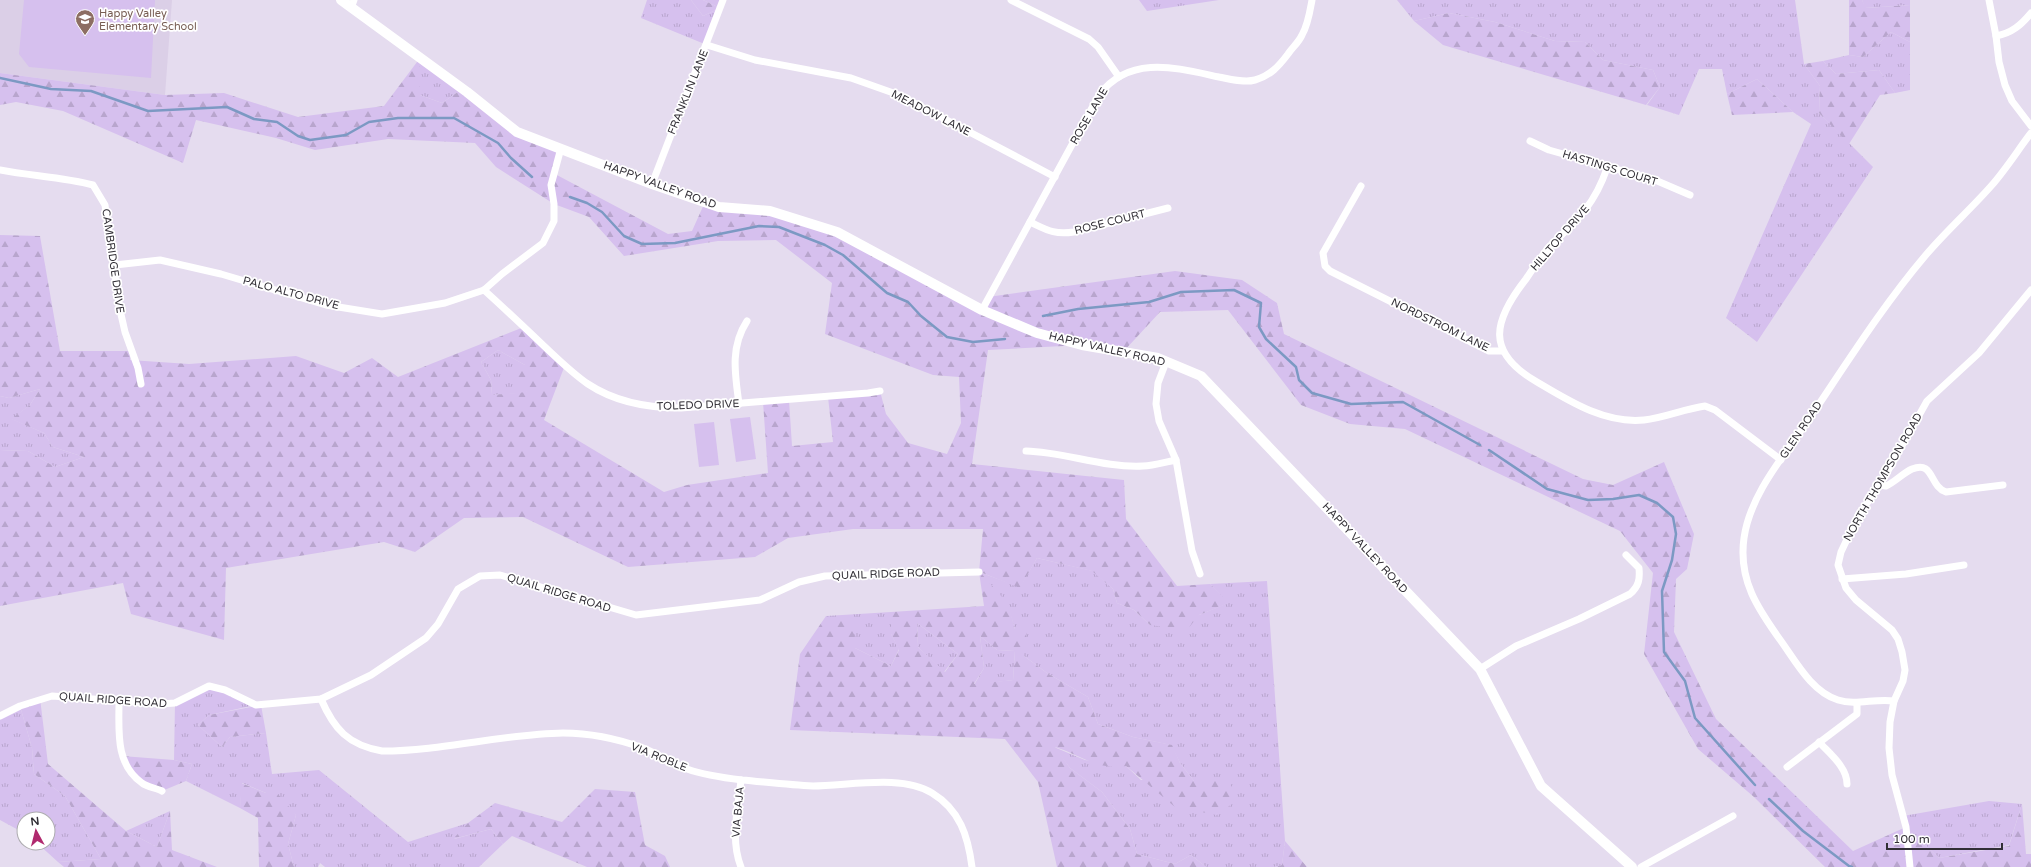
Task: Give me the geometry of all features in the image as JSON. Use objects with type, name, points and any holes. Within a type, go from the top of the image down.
[{"type":"street","name":"HAPPY VALLEY ROAD","points":[[341,0],[353,4],[517,132],[652,184],[719,207],[770,211],[837,232],[982,310],[1037,333],[1082,345],[1158,358],[1201,376],[1480,669],[1541,786],[1632,867]]},
{"type":"street","name":"FRANKLIN LANE","points":[[652,184],[707,45],[723,0]]},
{"type":"street","points":[[1011,0],[1089,39],[1098,47],[1119,77]]},
{"type":"street","name":"ROSE LANE","points":[[982,310],[1099,95],[1107,84],[1119,77],[1152,66],[1170,67],[1234,80],[1254,80],[1270,74],[1282,62],[1302,35],[1312,0]]},
{"type":"street","points":[[1989,0],[1999,62],[2005,85],[2012,101],[2031,126]]},
{"type":"street","points":[[1996,36],[2008,34],[2023,23],[2031,13]]},
{"type":"street","name":"MEADOW LANE","points":[[707,45],[755,60],[851,78],[899,95],[1054,177]]},
{"type":"street","name":"GLEN ROAD","points":[[1894,701],[1884,699],[1857,703],[1838,700],[1823,693],[1807,677],[1759,611],[1750,592],[1744,560],[1744,538],[1756,499],[1890,301],[1925,256],[1993,184],[2031,134]]},
{"type":"street","name":"HASTINGS COURT","points":[[1530,141],[1549,150],[1607,168],[1655,180],[1690,195]]},
{"type":"street","name":"PALO ALTO DRIVE","points":[[115,265],[160,260],[221,274],[326,304],[382,314],[445,303],[484,290],[502,274],[543,243],[554,221],[554,204],[550,185],[561,148]]},
{"type":"street","name":"HILLTOP DRIVE","points":[[1503,351],[1498,336],[1500,322],[1508,305],[1549,247],[1585,211],[1602,183],[1607,168]]},
{"type":"street","name":"CAMBRIDGE DRIVE","points":[[0,170],[22,174],[71,179],[93,186],[105,205],[125,332],[138,368],[141,384]]},
{"type":"street","name":"NORDSTROM LANE","points":[[1361,186],[1323,253],[1325,266],[1330,270],[1489,350],[1503,351],[1525,375],[1573,404],[1625,421],[1644,420],[1706,406],[1715,410],[1781,460]]},
{"type":"street","name":"ROSE COURT","points":[[1030,222],[1053,233],[1061,234],[1168,208]]},
{"type":"street","name":"TOLEDO DRIVE","points":[[484,290],[564,365],[588,384],[615,397],[642,405],[659,408],[739,404],[868,394],[880,391]]},
{"type":"street","name":"NORTH THOMPSON ROAD","points":[[1910,867],[1906,827],[1892,775],[1889,748],[1890,722],[1894,701],[1903,681],[1905,670],[1898,639],[1892,630],[1856,600],[1846,588],[1838,565],[1841,552],[1859,514],[1880,486],[1927,401],[1979,353],[2031,290]]},
{"type":"street","points":[[739,404],[734,358],[740,331],[747,321]]},
{"type":"street","points":[[1166,362],[1158,383],[1156,404],[1159,421],[1176,460],[1181,482],[1190,545],[1200,574]]},
{"type":"street","points":[[1026,451],[1044,451],[1109,464],[1143,466],[1176,460]]},
{"type":"street","points":[[1880,486],[1886,486],[1912,469],[1918,468],[1926,468],[1930,472],[1935,486],[1946,492],[2003,485]]},
{"type":"street","points":[[1480,669],[1516,646],[1579,620],[1630,594],[1636,589],[1640,579],[1639,568],[1626,555]]},
{"type":"street","points":[[1842,579],[1906,574],[1964,565]]},
{"type":"street","name":"QUAIL RIDGE ROAD","points":[[0,716],[27,703],[52,696],[161,704],[176,703],[209,686],[226,690],[256,705],[321,698],[371,675],[426,638],[438,624],[458,589],[480,576],[500,575],[636,615],[760,600],[799,582],[825,576],[979,572]]},
{"type":"street","name":"VIA ROBLE","points":[[321,698],[335,726],[350,739],[369,749],[391,751],[563,733],[600,736],[642,748],[689,769],[741,780],[813,786],[902,783],[923,788],[932,792],[947,804],[960,821],[968,841],[972,867]]},
{"type":"street","points":[[119,702],[119,741],[125,764],[129,771],[143,784],[162,791]]},
{"type":"street","points":[[1787,767],[1857,714],[1857,703]]},
{"type":"street","points":[[1819,742],[1843,770],[1847,776],[1847,784]]},
{"type":"street","name":"VIA BAJA","points":[[741,780],[735,838],[741,867]]},
{"type":"street","points":[[1642,867],[1733,816]]},
{"type":"shaded area","name":"Happy Valley Elementary School","points":[[0,0],[172,0],[165,95],[0,73]]},
{"type":"green space","name":"Happy Valley Elementary School","points":[[24,0],[155,0],[151,78],[29,67],[19,54]]},
{"type":"green space","points":[[647,0],[691,0],[703,16],[720,8],[703,0],[723,0],[707,45],[641,18]]},
{"type":"green space","points":[[691,0],[703,0],[720,8],[703,16]]},
{"type":"green space","points":[[1139,0],[1219,0],[1147,11]]},
{"type":"green space","points":[[1397,0],[1795,0],[1804,64],[1820,86],[1819,113],[1873,167],[1757,342],[1726,318],[1811,124],[1793,112],[1757,79],[1727,94],[1722,69],[1699,69],[1679,115],[1647,105],[1660,87],[1653,70],[1603,60],[1585,42],[1555,41],[1495,22],[1449,13],[1414,21]]},
{"type":"green space","points":[[1849,0],[1862,0],[1866,8],[1910,5],[1910,42],[1891,32],[1863,57],[1849,55]]},
{"type":"green space","points":[[1862,0],[1910,0],[1910,5],[1865,8]]},
{"type":"green space","points":[[1449,13],[1495,22],[1555,41],[1585,42],[1603,60],[1653,70],[1660,87],[1646,105],[1443,45],[1414,21]]},
{"type":"green space","points":[[1891,32],[1910,42],[1910,90],[1895,93],[1879,70],[1836,74],[1823,61],[1849,55],[1863,57]]},
{"type":"green space","points":[[420,58],[462,89],[442,103],[420,95]]},
{"type":"green space","points":[[420,58],[420,95],[442,103],[462,89],[501,121],[561,148],[555,174],[668,234],[692,231],[705,202],[810,223],[981,310],[988,297],[1175,271],[1242,280],[1277,303],[1284,334],[1583,479],[1613,485],[1664,462],[1694,534],[1687,569],[1676,579],[1674,632],[1716,719],[1853,851],[1906,827],[1939,858],[2009,846],[2022,804],[2026,854],[2031,854],[2031,867],[1825,867],[1754,797],[1698,749],[1644,654],[1653,573],[1620,531],[1405,429],[1350,424],[1301,405],[1228,310],[1160,312],[1123,352],[1082,345],[988,350],[972,464],[1124,480],[1126,519],[1177,586],[1210,584],[1229,603],[1199,615],[1187,630],[1150,625],[1134,610],[1117,603],[1113,589],[1092,571],[1037,558],[1020,588],[980,572],[1008,604],[1015,629],[1027,630],[1024,656],[1047,673],[1088,697],[1098,724],[1133,737],[1172,745],[1180,763],[1194,781],[1228,778],[1237,800],[1217,815],[1175,807],[1126,766],[1116,767],[1098,764],[1055,747],[1070,768],[1102,792],[1130,829],[1137,854],[1175,864],[1191,855],[1206,867],[1057,867],[1038,782],[1005,739],[790,730],[800,654],[826,616],[854,624],[855,648],[891,666],[899,650],[891,634],[891,612],[984,606],[979,572],[983,529],[853,529],[788,538],[755,557],[628,567],[523,517],[464,518],[415,552],[384,542],[226,568],[224,640],[131,614],[123,583],[0,606],[0,450],[28,451],[55,467],[84,457],[53,447],[44,433],[11,419],[30,405],[40,389],[9,398],[0,396],[0,235],[40,236],[60,351],[131,351],[130,360],[189,364],[296,356],[344,373],[372,358],[398,377],[524,327],[565,365],[544,420],[664,492],[687,485],[768,473],[763,402],[789,400],[792,446],[833,442],[828,397],[880,391],[886,414],[908,443],[947,454],[961,423],[959,377],[933,375],[825,334],[832,283],[776,240],[718,241],[624,256],[589,217],[554,204],[496,167],[475,143],[388,139],[315,150],[276,138],[196,120],[183,163],[63,111],[16,102],[0,105],[0,73],[165,95],[224,93],[298,117],[384,106]],"holes":[[[498,350],[525,365],[513,371],[527,392],[492,395],[491,380],[481,362]],[[917,623],[958,654],[945,672],[918,647]],[[980,636],[997,650],[1015,651],[1013,680],[974,684],[984,668]]]},
{"type":"green space","points":[[1823,61],[1836,74],[1879,70],[1895,93],[1880,95],[1849,144],[1819,113],[1820,86],[1804,64]]},
{"type":"green space","points":[[1757,79],[1793,112],[1732,115],[1727,94]]},
{"type":"green space","points":[[498,350],[525,365],[527,393],[492,395],[491,380],[481,362]]},
{"type":"green space","points":[[40,389],[30,405],[12,419],[44,433],[53,447],[84,457],[55,467],[28,451],[0,450],[0,396],[9,398]]},
{"type":"green space","points":[[750,417],[756,459],[736,462],[730,419]]},
{"type":"green space","points":[[714,422],[719,465],[699,467],[694,424]]},
{"type":"green space","points":[[1037,558],[1093,571],[1113,589],[1117,603],[1134,610],[1150,625],[1199,615],[1228,603],[1210,584],[1267,581],[1285,841],[1282,865],[1274,867],[1206,867],[1191,855],[1175,864],[1137,854],[1130,829],[1102,792],[1070,768],[1054,747],[1085,760],[1126,766],[1141,780],[1194,781],[1180,763],[1171,745],[1133,737],[1098,724],[1088,697],[1047,673],[1024,656],[1007,604],[979,572],[1020,587]]},
{"type":"green space","points":[[891,612],[891,634],[899,649],[891,666],[855,648],[826,616]]},
{"type":"green space","points":[[917,623],[958,654],[944,672],[918,647]]},
{"type":"green space","points":[[980,636],[997,650],[1015,651],[1013,680],[974,685],[984,668]]},
{"type":"green space","points":[[209,686],[256,705],[209,715],[198,725],[222,747],[230,737],[266,733],[272,774],[319,770],[408,842],[468,823],[454,839],[491,829],[503,844],[479,867],[325,867],[320,863],[318,867],[294,867],[288,844],[296,815],[266,793],[242,783],[240,808],[186,781],[192,764],[174,760],[175,703]]},
{"type":"green space","points":[[40,698],[48,764],[126,831],[157,847],[170,811],[172,850],[217,867],[64,867],[58,862],[101,859],[65,796],[34,774],[32,748],[20,706]]},
{"type":"green space","points":[[261,705],[266,733],[230,737],[222,747],[198,725],[209,715]]},
{"type":"green space","points":[[20,706],[32,748],[34,774],[65,796],[101,859],[58,862],[46,851],[56,851],[56,811],[16,811],[16,829],[0,820],[0,716]]},
{"type":"green space","points":[[122,756],[174,760],[192,764],[186,781],[162,791],[143,784]]},
{"type":"green space","points":[[241,783],[266,793],[277,793],[296,815],[288,844],[294,867],[259,867],[258,818],[240,808]]},
{"type":"green space","points":[[595,789],[635,792],[645,845],[665,856],[670,867],[587,867],[512,836],[503,844],[491,829],[453,839],[468,823],[495,803],[562,822]]},
{"type":"green space","points":[[1989,801],[2022,804],[2009,845],[1939,858],[1906,827],[1903,816]]},
{"type":"green space","points":[[170,811],[157,847],[126,831]]},
{"type":"green space","points":[[1285,841],[1307,867],[1274,867],[1282,865]]},
{"type":"waterway","points":[[0,78],[51,89],[91,91],[148,111],[227,107],[254,119],[277,122],[298,136],[310,140],[346,135],[369,122],[398,118],[454,118],[498,143],[511,158],[532,177]]},
{"type":"waterway","points":[[570,197],[587,203],[602,212],[624,236],[642,244],[675,243],[759,226],[779,227],[825,245],[843,255],[887,293],[908,302],[921,316],[947,337],[973,342],[1005,339]]},
{"type":"waterway","points":[[1043,316],[1078,309],[1149,302],[1181,292],[1234,290],[1261,303],[1259,327],[1266,339],[1296,367],[1299,380],[1312,393],[1351,404],[1403,402],[1480,445]]},
{"type":"waterway","points":[[1489,450],[1547,489],[1588,500],[1613,499],[1639,495],[1657,503],[1673,517],[1676,534],[1672,560],[1662,591],[1664,652],[1685,681],[1695,718],[1755,785]]},
{"type":"waterway","points":[[1769,799],[1803,831],[1852,867]]},
{"type":"place","name":"Happy Valley Elementary School","points":[[85,36]]}]
